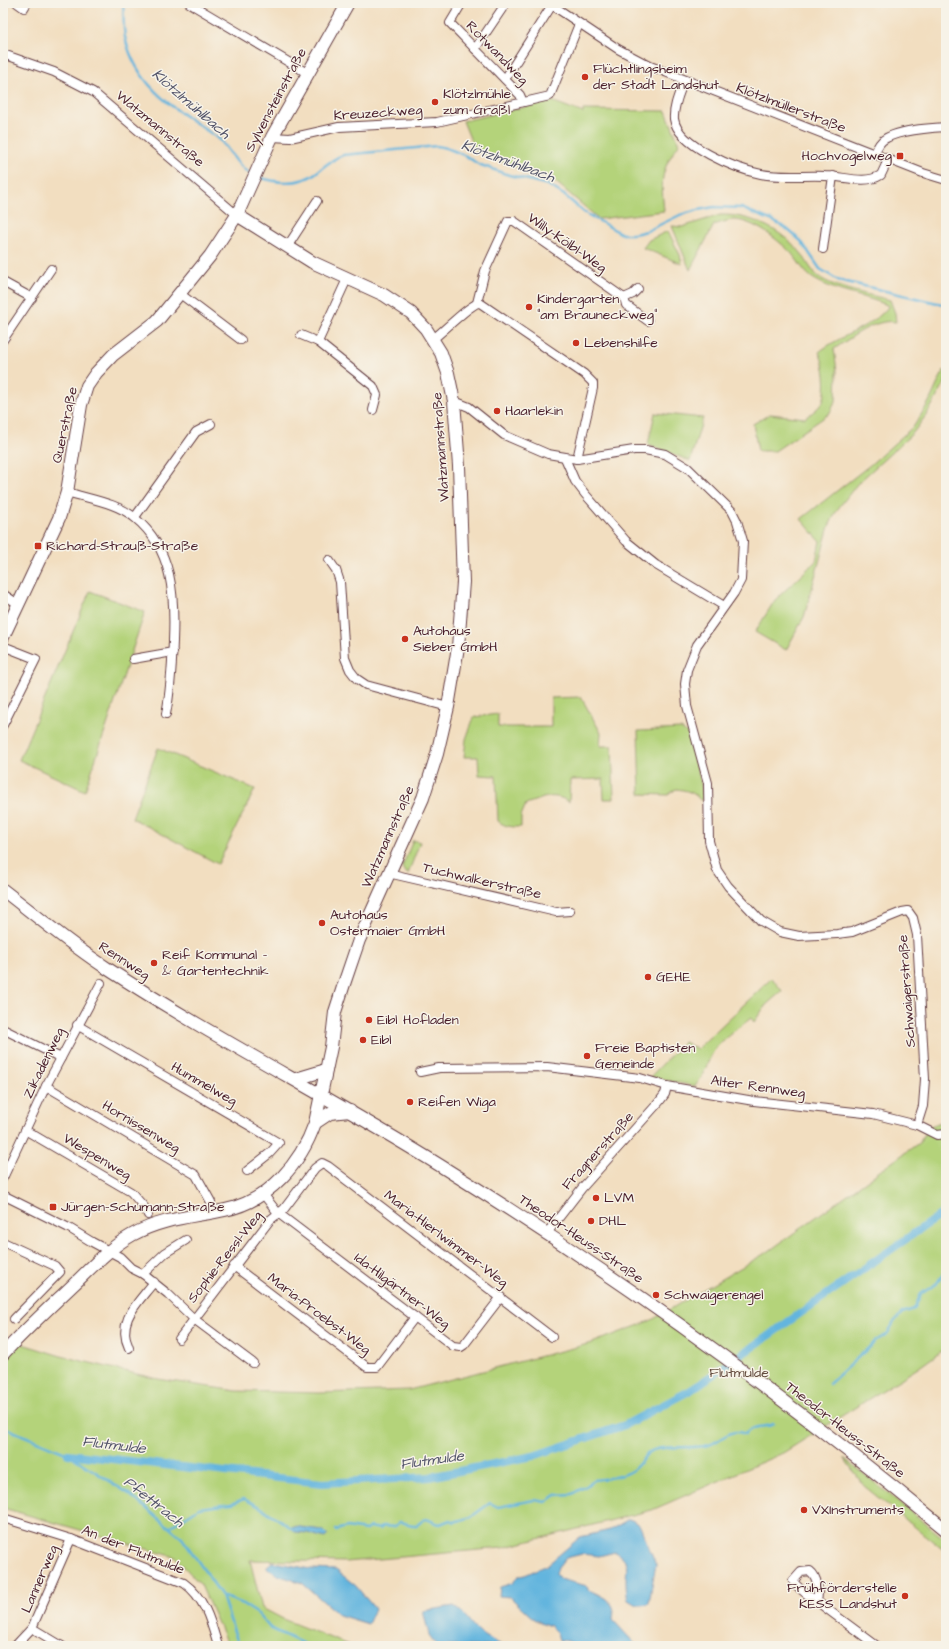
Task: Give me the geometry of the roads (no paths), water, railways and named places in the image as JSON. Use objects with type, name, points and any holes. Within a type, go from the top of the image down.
[{"type":"street","points":[[16,3],[24,8],[27,3]]},
{"type":"street","name":"Sylvensteinstraße","points":[[237,215],[272,137],[348,3]]},
{"type":"street","name":"Rotwandweg","points":[[462,3],[450,23],[520,95],[523,102]]},
{"type":"street","points":[[475,49],[506,3]]},
{"type":"street","points":[[193,4],[308,73]]},
{"type":"street","name":"Klötzlmüllerstraße","points":[[505,79],[550,4],[618,49],[650,66],[809,127],[875,155],[938,179],[946,180]]},
{"type":"street","name":"Kreuzeckweg","points":[[272,137],[290,138],[338,126],[437,122],[550,96],[579,24]]},
{"type":"street","name":"Watzmannstraße","points":[[3,54],[54,72],[92,92],[237,215],[287,247],[347,279],[384,295],[403,306],[411,313],[433,339],[445,364],[454,401],[459,466],[463,582],[458,647],[448,707],[437,754],[423,798],[359,940],[344,984],[336,1012],[326,1070],[312,1134],[298,1157],[281,1178],[263,1194],[251,1201],[227,1210],[177,1217],[150,1225],[109,1250],[3,1354]]},
{"type":"street","points":[[684,80],[676,103],[674,120],[683,137],[697,148],[713,156],[759,174],[833,176],[868,180],[876,178],[885,169],[888,160]]},
{"type":"street","points":[[875,155],[878,146],[890,136],[922,129],[946,127]]},
{"type":"street","points":[[823,249],[833,176]]},
{"type":"street","points":[[287,247],[318,201]]},
{"type":"street","name":"Querstraße","points":[[3,637],[53,533],[67,492],[81,405],[87,386],[96,373],[113,355],[157,321],[210,256],[237,215]]},
{"type":"street","name":"Willy-Kölbl-Weg","points":[[477,303],[485,271],[508,221],[514,221],[624,298]]},
{"type":"street","points":[[3,340],[51,269]]},
{"type":"street","points":[[318,342],[347,279]]},
{"type":"street","points":[[3,282],[32,298]]},
{"type":"street","points":[[638,289],[633,294],[624,298],[626,305],[648,321]]},
{"type":"street","points":[[179,293],[241,340]]},
{"type":"street","points":[[433,339],[477,303],[484,305],[584,374],[593,383],[591,399],[576,459]]},
{"type":"street","points":[[301,335],[318,342],[373,386],[377,395],[373,410]]},
{"type":"street","name":"Schwaigerstraße","points":[[454,401],[469,407],[499,431],[517,442],[536,450],[565,458],[576,459],[634,450],[665,454],[681,464],[710,489],[732,511],[738,521],[743,541],[741,580],[697,645],[687,670],[685,684],[687,706],[708,783],[709,841],[712,855],[719,874],[728,886],[761,921],[780,932],[799,936],[844,933],[908,911],[913,918],[917,935],[925,1079],[923,1106],[917,1125]]},
{"type":"street","points":[[135,517],[196,432],[211,424]]},
{"type":"street","points":[[565,458],[575,481],[626,541],[656,565],[724,606]]},
{"type":"street","points":[[67,492],[111,506],[135,517],[156,542],[171,576],[174,612],[172,683],[166,714]]},
{"type":"street","points":[[330,560],[336,570],[340,582],[345,658],[350,670],[366,685],[448,707]]},
{"type":"street","points":[[3,594],[18,604]]},
{"type":"street","points":[[3,646],[36,659],[3,725]]},
{"type":"street","points":[[133,660],[173,652]]},
{"type":"street","name":"Tuchwalkerstraße","points":[[388,873],[556,912],[570,911]]},
{"type":"street","name":"Rennweg","points":[[3,890],[109,970],[167,1006],[320,1093]]},
{"type":"street","name":"Zikadenweg","points":[[3,1178],[46,1086],[77,1025],[101,983]]},
{"type":"street","name":"Hummelweg","points":[[77,1025],[280,1143],[270,1154],[247,1171]]},
{"type":"street","points":[[3,1029],[61,1058]]},
{"type":"street","name":"Alter Rennweg","points":[[420,1072],[444,1068],[546,1067],[640,1078],[667,1086],[754,1101],[873,1114],[917,1125],[937,1135],[946,1134]]},
{"type":"street","points":[[296,1079],[326,1070]]},
{"type":"street","name":"Hornissenweg","points":[[46,1086],[196,1175],[211,1202]]},
{"type":"street","name":"Fragnerstraße","points":[[547,1233],[582,1188],[659,1102],[665,1094],[667,1086]]},
{"type":"street","name":"Theodor-Heuss-Straße","points":[[320,1093],[444,1167],[547,1233],[664,1312],[757,1380],[850,1452],[946,1530]]},
{"type":"street","points":[[315,1123],[333,1112],[350,1111]]},
{"type":"street","name":"Wespenweg","points":[[25,1130],[131,1192],[145,1208],[148,1215]]},
{"type":"street","name":"Sophie-Ressl-Weg","points":[[179,1339],[270,1220],[284,1209],[315,1168],[322,1164]]},
{"type":"street","name":"Maria-Hierlwimmer-Weg","points":[[322,1164],[328,1166],[552,1337]]},
{"type":"street","name":"Sophie-Ressl-Weg","points":[[263,1194],[278,1213]]},
{"type":"street","points":[[3,1195],[70,1228],[92,1242],[109,1250],[120,1257],[131,1268],[154,1282],[128,1317],[124,1332],[129,1348]]},
{"type":"street","name":"Ida-Hilgärtner-Weg","points":[[278,1213],[453,1346],[461,1347],[501,1297]]},
{"type":"street","points":[[143,1274],[165,1253],[186,1240]]},
{"type":"street","points":[[3,1242],[55,1266],[60,1272],[14,1319]]},
{"type":"street","name":"Maria-Proebst-Weg","points":[[234,1266],[367,1367],[377,1367],[415,1317]]},
{"type":"street","name":"Sophie-Ressl-Weg","points":[[154,1282],[194,1319],[253,1363]]},
{"type":"street","name":"An der Flutmulde","points":[[3,1518],[71,1539],[176,1580],[193,1589],[203,1604],[218,1646]]},
{"type":"street","name":"Lannerweg","points":[[15,1646],[32,1628],[71,1539]]},
{"type":"street","points":[[817,1601],[877,1646]]},
{"type":"street","points":[[32,1628],[62,1646]]},
{"type":"water","points":[[627,1520],[632,1520],[640,1526],[656,1564],[649,1603],[638,1605],[628,1600],[626,1585],[626,1562],[615,1552],[599,1556],[582,1554],[566,1558],[558,1568],[556,1574],[560,1579],[587,1586],[588,1590],[598,1594],[612,1604],[614,1609],[613,1620],[637,1646],[577,1646],[568,1641],[559,1640],[557,1633],[550,1626],[535,1620],[510,1597],[499,1596],[500,1587],[513,1583],[518,1576],[525,1575],[546,1566],[580,1537],[610,1530]]},
{"type":"water","points":[[293,1526],[323,1530],[328,1535],[325,1538],[307,1533],[294,1532],[291,1528]]},
{"type":"water","points":[[272,1562],[311,1569],[336,1570],[356,1586],[375,1609],[368,1624],[339,1615],[302,1583],[277,1575],[266,1567]]},
{"type":"water","points":[[454,1606],[480,1633],[503,1646],[437,1646],[429,1635],[423,1611]]},
{"type":"waterway","name":"Klötzlmühlbach","points":[[123,3],[125,37],[131,55],[139,71],[161,96],[188,118],[218,138],[241,167],[251,174]]},
{"type":"waterway","name":"Klötzlmühlbach","points":[[258,177],[281,182],[303,180],[317,172],[332,160],[343,155],[437,146],[447,148],[466,156],[478,164],[509,175],[548,185],[564,195],[585,213],[622,234],[634,234],[647,231],[680,215],[698,210],[714,207],[741,208],[773,221],[787,229],[801,241],[820,269],[838,280],[946,305]]},
{"type":"waterway","name":"Flutmulde","points":[[68,1454],[322,1483],[430,1477],[533,1456],[625,1425],[691,1390],[946,1211]]},
{"type":"waterway","points":[[829,1384],[876,1341],[888,1333],[894,1322],[902,1313],[914,1309],[921,1294],[937,1283],[946,1270]]},
{"type":"waterway","points":[[336,1530],[347,1527],[366,1530],[370,1527],[380,1529],[383,1526],[395,1527],[399,1522],[417,1525],[426,1519],[440,1524],[450,1520],[454,1522],[471,1517],[490,1503],[498,1507],[534,1500],[546,1502],[556,1495],[572,1494],[588,1485],[593,1480],[610,1478],[628,1473],[651,1451],[671,1447],[695,1447],[709,1445],[730,1433],[740,1432],[745,1434],[753,1428],[774,1424]]},
{"type":"waterway","name":"Pfettrach","points":[[3,1427],[68,1454],[129,1494],[182,1538],[222,1596],[239,1646]]},
{"type":"waterway","points":[[170,1527],[199,1508],[231,1504],[244,1499],[260,1507],[293,1529]]},
{"type":"waterway","points":[[222,1596],[241,1603],[258,1614],[270,1628],[308,1646]]},
{"type":"place","name":"Flüchtlingsheim der Stadt Landshut","points":[[585,77]]},
{"type":"place","name":"Klötzlmühle zum Graßl","points":[[435,102]]},
{"type":"place","name":"Hochvogelweg","points":[[900,156]]},
{"type":"place","name":"Kindergarten \"am Brauneckweg\"","points":[[529,307]]},
{"type":"place","name":"Lebenshilfe","points":[[576,343]]},
{"type":"place","name":"Haarlekin","points":[[497,411]]},
{"type":"place","name":"Richard-Strauß-Straße","points":[[38,546]]},
{"type":"place","name":"Autohaus Sieber GmbH","points":[[405,639]]},
{"type":"place","name":"Autohaus Ostermaier GmbH","points":[[322,923]]},
{"type":"place","name":"Reif Kommunal - & Gartentechnik","points":[[154,963]]},
{"type":"place","name":"GEHE","points":[[648,977]]},
{"type":"place","name":"Eibl Hofladen","points":[[369,1020]]},
{"type":"place","name":"Eibl","points":[[363,1040]]},
{"type":"place","name":"Freie Baptisten Gemeinde","points":[[587,1056]]},
{"type":"place","name":"Reifen Wiga","points":[[410,1102]]},
{"type":"place","name":"LVM","points":[[596,1198]]},
{"type":"place","name":"Jürgen-Schumann-Straße","points":[[53,1207]]},
{"type":"place","name":"DHL","points":[[591,1221]]},
{"type":"place","name":"Schwaigerengel","points":[[656,1295]]},
{"type":"place","name":"VXInstruments","points":[[804,1510]]},
{"type":"place","name":"Frühförderstelle KESS Landshut","points":[[905,1596]]}]
